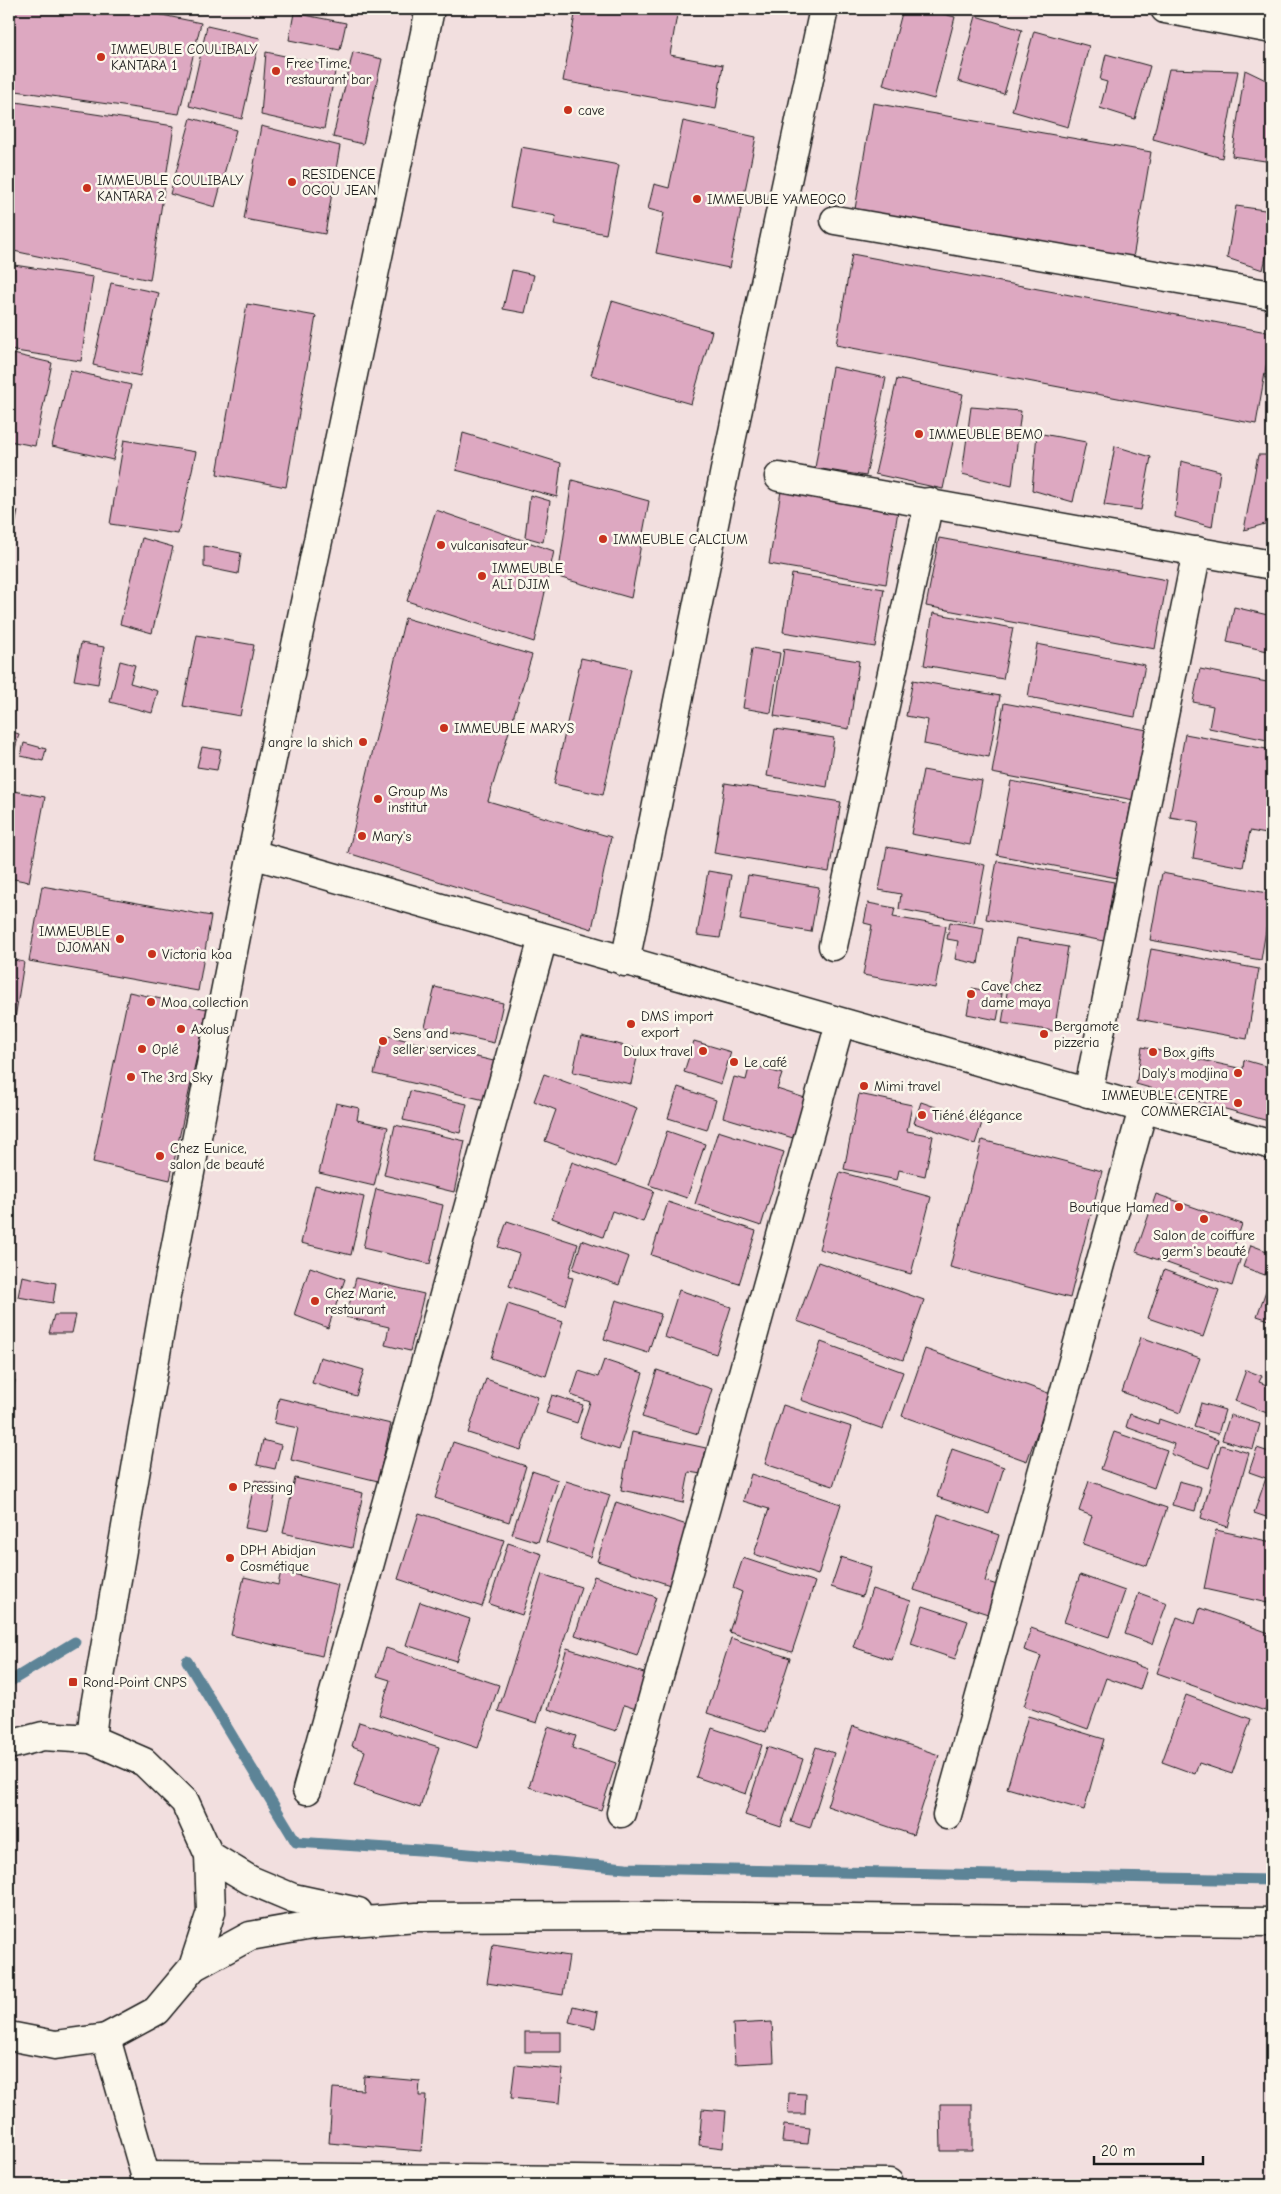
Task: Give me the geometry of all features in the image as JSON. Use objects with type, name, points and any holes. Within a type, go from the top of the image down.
[{"type":"street","points":[[91,1739],[94,1712],[165,1301],[252,854],[430,9]]},
{"type":"street","points":[[625,962],[727,460],[824,9]]},
{"type":"street","points":[[1164,9],[1272,29]]},
{"type":"street","points":[[835,220],[1272,295]]},
{"type":"street","points":[[779,477],[928,502],[1272,565]]},
{"type":"street","points":[[833,946],[928,502]]},
{"type":"street","points":[[1088,1093],[1197,551]]},
{"type":"street","points":[[252,854],[625,962],[1272,1145]]},
{"type":"street","points":[[307,1790],[543,938]]},
{"type":"street","points":[[621,1813],[840,1023]]},
{"type":"street","points":[[947,1815],[1144,1109]]},
{"type":"street","points":[[9,1745],[43,1736],[91,1739],[144,1762],[185,1802],[209,1854],[211,1912],[193,1966],[156,2011],[106,2038],[55,2045],[9,2036]]},
{"type":"street","points":[[209,1854],[250,1880],[293,1898],[349,1911],[417,1917]]},
{"type":"street","points":[[193,1966],[250,1936],[312,1925],[417,1917],[652,1916],[1272,1922]]},
{"type":"street","points":[[106,2038],[146,2180],[889,2183]]},
{"type":"building","name":"IMMEUBLE COULIBALY KANTARA 1","points":[[9,9],[133,9],[201,23],[179,114],[9,90]]},
{"type":"building","points":[[576,9],[678,9],[670,55],[723,65],[716,109],[563,81]]},
{"type":"building","points":[[903,9],[924,9],[955,17],[934,99],[883,85]]},
{"type":"building","points":[[294,13],[346,23],[340,50],[289,40]]},
{"type":"building","points":[[976,16],[1022,30],[1004,94],[958,81]]},
{"type":"building","points":[[207,26],[260,38],[242,119],[189,106]]},
{"type":"building","points":[[1034,31],[1089,46],[1068,127],[1012,111]]},
{"type":"building","points":[[266,52],[336,67],[324,129],[261,115]]},
{"type":"building","points":[[353,52],[382,59],[363,144],[333,137]]},
{"type":"building","points":[[1106,54],[1150,66],[1135,119],[1100,108],[1107,82],[1100,80]]},
{"type":"building","points":[[1169,69],[1238,71],[1222,158],[1153,139]]},
{"type":"building","points":[[1245,70],[1272,83],[1272,162],[1232,156]]},
{"type":"building","name":"IMMEUBLE COULIBALY KANTARA 2","points":[[9,101],[174,126],[150,280],[9,250]]},
{"type":"building","points":[[873,103],[1151,152],[1133,258],[855,209]]},
{"type":"building","points":[[191,118],[236,130],[215,207],[170,194]]},
{"type":"building","name":"IMMEUBLE YAMEOGO","points":[[683,121],[756,137],[729,268],[656,253],[664,213],[648,209],[654,184],[669,188]]},
{"type":"building","name":"RESIDENCE OGOU JEAN","points":[[261,126],[340,146],[325,234],[244,219]]},
{"type":"building","points":[[521,147],[619,165],[606,234],[554,224],[556,216],[510,207]]},
{"type":"building","points":[[1236,206],[1272,211],[1272,231],[1263,270],[1227,258]]},
{"type":"building","points":[[852,254],[1272,333],[1256,424],[836,345]]},
{"type":"building","points":[[14,265],[93,277],[81,361],[9,350],[9,299]]},
{"type":"building","points":[[512,270],[534,275],[525,313],[503,309]]},
{"type":"building","points":[[111,283],[159,293],[140,376],[93,365]]},
{"type":"building","points":[[612,301],[712,331],[691,404],[591,375]]},
{"type":"building","points":[[247,304],[316,316],[286,487],[217,474]]},
{"type":"building","points":[[9,353],[52,363],[35,446],[9,441]]},
{"type":"building","points":[[832,367],[886,378],[866,476],[815,468]]},
{"type":"building","points":[[70,370],[131,385],[113,460],[52,446]]},
{"type":"building","name":"IMMEUBLE BEMO","points":[[897,379],[963,394],[943,489],[875,474]]},
{"type":"building","points":[[1272,384],[1272,424],[1266,422]]},
{"type":"building","points":[[971,407],[1021,411],[1012,486],[962,474]]},
{"type":"building","points":[[463,433],[561,463],[557,497],[456,470]]},
{"type":"building","points":[[1037,433],[1086,442],[1073,502],[1032,490]]},
{"type":"building","points":[[124,440],[196,452],[178,534],[110,524]]},
{"type":"building","points":[[1115,446],[1151,457],[1141,510],[1104,505]]},
{"type":"building","points":[[1258,455],[1272,455],[1272,522],[1244,530]]},
{"type":"building","points":[[1181,461],[1220,471],[1212,527],[1175,517]]},
{"type":"building","name":"IMMEUBLE CALCIUM","points":[[572,480],[649,501],[631,598],[558,577]]},
{"type":"building","points":[[781,491],[898,511],[886,584],[769,564]]},
{"type":"building","points":[[530,495],[550,501],[543,542],[525,537]]},
{"type":"building","name":"IMMEUBLE ALI DJIM","points":[[436,510],[554,551],[534,642],[407,601]]},
{"type":"building","points":[[9,511],[18,511],[9,554]]},
{"type":"building","points":[[142,538],[173,547],[152,633],[120,624]]},
{"type":"building","points":[[939,538],[1167,580],[1155,649],[926,606]]},
{"type":"building","points":[[204,546],[241,553],[238,574],[204,567]]},
{"type":"building","points":[[792,574],[884,589],[875,647],[783,632]]},
{"type":"building","points":[[1234,607],[1272,616],[1272,652],[1227,642]]},
{"type":"building","points":[[933,613],[1013,628],[1003,679],[924,665]]},
{"type":"building","name":"IMMEUBLE MARYS","points":[[405,618],[532,655],[488,801],[611,837],[592,929],[348,853]]},
{"type":"building","points":[[197,635],[254,645],[240,716],[183,706]]},
{"type":"building","points":[[81,643],[104,647],[98,684],[74,680]]},
{"type":"building","points":[[1037,644],[1145,665],[1135,717],[1028,697]]},
{"type":"building","points":[[752,648],[780,653],[771,713],[743,708]]},
{"type":"building","points":[[784,649],[859,661],[849,729],[774,716]]},
{"type":"building","points":[[581,658],[631,669],[603,795],[554,784]]},
{"type":"building","points":[[120,661],[135,665],[130,683],[158,691],[152,713],[110,702]]},
{"type":"building","points":[[1200,669],[1272,683],[1272,741],[1209,728],[1213,706],[1193,702]]},
{"type":"building","points":[[9,677],[16,679],[9,700]]},
{"type":"building","points":[[913,680],[1000,696],[989,757],[924,744],[928,720],[906,716]]},
{"type":"building","points":[[1004,703],[1147,730],[1134,800],[992,773]]},
{"type":"building","points":[[775,729],[834,738],[827,787],[767,776]]},
{"type":"building","points":[[9,731],[19,734],[12,760],[9,759]]},
{"type":"building","points":[[1185,734],[1272,750],[1272,835],[1250,831],[1243,867],[1193,858],[1199,822],[1170,817]]},
{"type":"building","points":[[24,743],[46,749],[43,761],[21,756]]},
{"type":"building","points":[[202,747],[221,750],[217,770],[197,767]]},
{"type":"building","points":[[923,770],[982,781],[970,845],[911,834]]},
{"type":"building","points":[[1011,781],[1131,804],[1117,878],[997,855]]},
{"type":"building","points":[[725,783],[841,802],[829,872],[714,853]]},
{"type":"building","points":[[9,790],[45,797],[29,882],[9,878]]},
{"type":"building","points":[[887,847],[985,865],[974,923],[899,909],[901,894],[879,890]]},
{"type":"building","points":[[997,861],[1114,882],[1104,941],[986,919]]},
{"type":"building","points":[[708,871],[731,875],[720,938],[697,935]]},
{"type":"building","points":[[1162,873],[1272,894],[1261,960],[1150,940]]},
{"type":"building","points":[[748,875],[819,887],[811,932],[740,920]]},
{"type":"building","name":"IMMEUBLE DJOMAN","points":[[42,886],[211,916],[198,991],[29,961]]},
{"type":"building","points":[[868,903],[895,908],[893,917],[946,926],[935,988],[863,975],[872,925],[864,923]]},
{"type":"building","points":[[950,922],[984,928],[978,964],[955,959],[958,941],[947,939]]},
{"type":"building","points":[[1016,938],[1068,947],[1054,1031],[1002,1023]]},
{"type":"building","points":[[1151,949],[1259,969],[1247,1039],[1138,1019]]},
{"type":"building","points":[[9,959],[24,962],[10,1050],[9,1050]]},
{"type":"building","points":[[435,987],[503,1003],[494,1043],[425,1027]]},
{"type":"building","points":[[972,988],[1002,994],[997,1020],[967,1014]]},
{"type":"building","points":[[129,992],[207,1009],[170,1180],[93,1162]]},
{"type":"building","points":[[384,1035],[502,1063],[493,1102],[374,1074]]},
{"type":"building","points":[[581,1036],[639,1049],[631,1084],[573,1072]]},
{"type":"building","points":[[694,1041],[731,1052],[721,1084],[684,1072]]},
{"type":"building","name":"IMMEUBLE CENTRE COMMERCIAL","points":[[1142,1047],[1243,1069],[1244,1060],[1272,1068],[1272,1122],[1136,1084]]},
{"type":"building","points":[[750,1064],[782,1074],[777,1089],[805,1098],[793,1138],[723,1117],[734,1077],[746,1080]]},
{"type":"building","points":[[544,1074],[637,1108],[616,1167],[545,1141],[556,1110],[534,1101]]},
{"type":"building","points":[[678,1087],[716,1100],[707,1130],[668,1118]]},
{"type":"building","points":[[410,1091],[467,1104],[460,1133],[403,1120]]},
{"type":"building","points":[[859,1094],[912,1105],[907,1131],[933,1136],[925,1176],[899,1170],[897,1180],[844,1169]]},
{"type":"building","points":[[921,1102],[982,1123],[975,1144],[914,1123]]},
{"type":"building","points":[[336,1103],[359,1108],[357,1120],[388,1127],[374,1186],[319,1173]]},
{"type":"building","points":[[395,1125],[465,1141],[454,1192],[384,1175]]},
{"type":"building","points":[[667,1131],[705,1144],[687,1198],[649,1185]]},
{"type":"building","points":[[718,1131],[784,1152],[761,1226],[695,1204]]},
{"type":"building","points":[[982,1140],[1102,1171],[1070,1298],[950,1267]]},
{"type":"building","points":[[572,1162],[654,1191],[643,1222],[612,1211],[603,1237],[552,1218]]},
{"type":"building","points":[[840,1172],[931,1197],[911,1274],[819,1249]]},
{"type":"building","points":[[315,1185],[364,1197],[351,1255],[301,1243]]},
{"type":"building","points":[[376,1189],[443,1205],[430,1264],[363,1248]]},
{"type":"building","points":[[1156,1194],[1242,1224],[1232,1254],[1241,1257],[1232,1286],[1136,1252]]},
{"type":"building","points":[[668,1202],[756,1231],[739,1284],[651,1255]]},
{"type":"building","points":[[507,1221],[578,1244],[568,1277],[573,1278],[565,1305],[509,1286],[519,1254],[498,1247]]},
{"type":"building","points":[[582,1240],[629,1257],[619,1285],[573,1269]]},
{"type":"building","points":[[1251,1245],[1272,1253],[1265,1275],[1243,1267]]},
{"type":"building","points":[[818,1262],[924,1300],[903,1360],[797,1321]]},
{"type":"building","points":[[310,1267],[345,1279],[328,1328],[294,1315]]},
{"type":"building","points":[[1164,1270],[1219,1290],[1203,1337],[1148,1318]]},
{"type":"building","points":[[22,1276],[56,1283],[53,1303],[18,1297]]},
{"type":"building","points":[[356,1278],[424,1294],[410,1351],[385,1345],[389,1327],[346,1317]]},
{"type":"building","points":[[1267,1288],[1272,1290],[1272,1321],[1257,1316]]},
{"type":"building","points":[[679,1290],[731,1307],[716,1354],[664,1337]]},
{"type":"building","points":[[616,1300],[661,1314],[648,1353],[604,1339]]},
{"type":"building","points":[[508,1304],[563,1322],[546,1376],[491,1358]]},
{"type":"building","points":[[54,1315],[76,1315],[72,1333],[49,1333]]},
{"type":"building","points":[[1141,1337],[1200,1358],[1180,1413],[1122,1392]]},
{"type":"building","points":[[821,1342],[903,1372],[883,1429],[801,1400]]},
{"type":"building","points":[[925,1349],[1051,1394],[1027,1461],[902,1416]]},
{"type":"building","points":[[320,1357],[364,1370],[356,1396],[312,1383]]},
{"type":"building","points":[[604,1360],[643,1373],[619,1450],[579,1437],[590,1402],[571,1395],[579,1371],[598,1377]]},
{"type":"building","points":[[657,1370],[712,1389],[698,1434],[642,1417]]},
{"type":"building","points":[[1246,1370],[1262,1376],[1259,1382],[1272,1387],[1272,1398],[1267,1413],[1235,1401]]},
{"type":"building","points":[[9,1379],[15,1380],[9,1418]]},
{"type":"building","points":[[486,1379],[538,1397],[521,1450],[468,1433]]},
{"type":"building","points":[[552,1395],[583,1405],[577,1423],[546,1413]]},
{"type":"building","points":[[279,1398],[391,1424],[378,1481],[291,1460],[298,1428],[274,1423]]},
{"type":"building","points":[[1201,1403],[1225,1410],[1218,1434],[1194,1427]]},
{"type":"building","points":[[783,1405],[852,1427],[833,1486],[765,1464]]},
{"type":"building","points":[[1130,1414],[1158,1424],[1159,1419],[1218,1440],[1209,1468],[1171,1454],[1174,1444],[1126,1427]]},
{"type":"building","points":[[1230,1415],[1260,1424],[1253,1449],[1222,1440]]},
{"type":"building","points":[[632,1432],[706,1448],[701,1474],[689,1472],[683,1503],[621,1490]]},
{"type":"building","points":[[1114,1432],[1167,1450],[1154,1488],[1101,1469]]},
{"type":"building","points":[[263,1440],[281,1445],[275,1469],[257,1465]]},
{"type":"building","points":[[453,1442],[526,1466],[509,1522],[435,1498]]},
{"type":"building","points":[[1221,1445],[1249,1453],[1228,1527],[1201,1518]]},
{"type":"building","points":[[1257,1448],[1272,1453],[1272,1519],[1254,1513],[1266,1478],[1249,1472]]},
{"type":"building","points":[[952,1449],[1004,1467],[989,1514],[937,1497]]},
{"type":"building","points":[[532,1471],[558,1480],[538,1542],[512,1534]]},
{"type":"building","points":[[751,1474],[841,1504],[818,1575],[754,1554],[769,1509],[743,1501]]},
{"type":"building","points":[[295,1478],[363,1493],[352,1548],[283,1533]]},
{"type":"building","points":[[255,1480],[277,1485],[268,1532],[245,1528]]},
{"type":"building","points":[[566,1481],[610,1495],[590,1557],[546,1542]]},
{"type":"building","points":[[1089,1481],[1167,1508],[1147,1566],[1083,1544],[1092,1516],[1079,1511]]},
{"type":"building","points":[[1179,1481],[1201,1487],[1195,1511],[1172,1505]]},
{"type":"building","points":[[616,1502],[693,1527],[680,1551],[670,1585],[597,1561]]},
{"type":"building","points":[[419,1513],[504,1540],[482,1607],[398,1579]]},
{"type":"building","points":[[938,1514],[999,1535],[985,1581],[1003,1587],[994,1616],[914,1590]]},
{"type":"building","points":[[1216,1530],[1272,1542],[1272,1604],[1204,1589]]},
{"type":"building","points":[[508,1543],[542,1554],[522,1615],[489,1604]]},
{"type":"building","points":[[841,1557],[871,1567],[862,1597],[831,1587]]},
{"type":"building","points":[[743,1558],[815,1582],[792,1652],[729,1632],[742,1592],[733,1588]]},
{"type":"building","points":[[281,1571],[338,1585],[322,1656],[231,1635],[244,1577],[278,1585]]},
{"type":"building","points":[[542,1574],[581,1587],[537,1723],[498,1711]]},
{"type":"building","points":[[1080,1575],[1125,1591],[1109,1637],[1064,1622]]},
{"type":"building","points":[[594,1576],[656,1597],[637,1656],[575,1635]]},
{"type":"building","points":[[872,1589],[911,1601],[892,1660],[853,1647]]},
{"type":"building","points":[[1139,1593],[1167,1603],[1152,1644],[1125,1634]]},
{"type":"building","points":[[420,1602],[470,1619],[456,1661],[406,1645]]},
{"type":"building","points":[[923,1606],[968,1621],[955,1659],[911,1644]]},
{"type":"building","points":[[1200,1608],[1272,1634],[1272,1689],[1265,1711],[1157,1673],[1177,1617],[1195,1624]]},
{"type":"building","points":[[1031,1628],[1147,1669],[1140,1690],[1106,1678],[1088,1729],[1024,1706],[1041,1656],[1024,1650]]},
{"type":"building","points":[[731,1638],[790,1658],[766,1732],[707,1713]]},
{"type":"building","points":[[386,1648],[499,1685],[478,1748],[379,1715],[390,1680],[377,1676]]},
{"type":"building","points":[[567,1648],[647,1674],[636,1709],[624,1705],[616,1731],[548,1709]]},
{"type":"building","points":[[1186,1695],[1251,1719],[1232,1774],[1199,1763],[1195,1774],[1162,1762]]},
{"type":"building","points":[[1028,1716],[1104,1739],[1084,1810],[1007,1788]]},
{"type":"building","points":[[359,1722],[439,1747],[420,1808],[354,1786],[365,1751],[352,1746]]},
{"type":"building","points":[[853,1726],[939,1755],[913,1835],[827,1806]]},
{"type":"building","points":[[548,1727],[576,1736],[572,1748],[616,1763],[601,1810],[529,1787]]},
{"type":"building","points":[[712,1728],[762,1745],[746,1794],[696,1777]]},
{"type":"building","points":[[767,1747],[803,1759],[781,1827],[745,1815]]},
{"type":"building","points":[[816,1747],[834,1753],[810,1828],[791,1822]]},
{"type":"building","points":[[493,1944],[569,1956],[563,1995],[487,1983]]},
{"type":"building","points":[[573,2006],[598,2012],[595,2028],[569,2022]]},
{"type":"building","points":[[772,2022],[774,2062],[735,2064],[733,2024]]},
{"type":"building","points":[[525,2032],[561,2032],[561,2052],[525,2052]]},
{"type":"building","points":[[515,2065],[563,2069],[560,2103],[511,2098]]},
{"type":"building","points":[[364,2076],[420,2081],[419,2096],[426,2096],[421,2151],[329,2143],[333,2088],[363,2090]]},
{"type":"building","points":[[789,2093],[806,2094],[805,2114],[788,2114]]},
{"type":"building","points":[[940,2104],[972,2104],[972,2151],[941,2151]]},
{"type":"building","points":[[702,2109],[726,2111],[723,2148],[699,2145]]},
{"type":"building","points":[[784,2125],[810,2128],[808,2144],[782,2142]]},
{"type":"waterway","points":[[9,1682],[75,1642]]},
{"type":"waterway","points":[[187,1661],[296,1842],[435,1851],[626,1868],[1272,1880]]},
{"type":"place","name":"IMMEUBLE COULIBALY KANTARA 1","points":[[101,57]]},
{"type":"place","name":"Free Time, restaurant bar","points":[[276,71]]},
{"type":"place","name":"cave","points":[[568,110]]},
{"type":"place","name":"RESIDENCE OGOU JEAN","points":[[292,182]]},
{"type":"place","name":"IMMEUBLE COULIBALY KANTARA 2","points":[[87,188]]},
{"type":"place","name":"IMMEUBLE YAMEOGO","points":[[697,199]]},
{"type":"place","name":"IMMEUBLE BEMO","points":[[919,434]]},
{"type":"place","name":"IMMEUBLE CALCIUM","points":[[603,539]]},
{"type":"place","name":"vulcanisateur","points":[[441,545]]},
{"type":"place","name":"IMMEUBLE ALI DJIM","points":[[482,576]]},
{"type":"place","name":"IMMEUBLE MARYS","points":[[444,728]]},
{"type":"place","name":"angre la shich","points":[[363,742]]},
{"type":"place","name":"Group Ms institut","points":[[378,799]]},
{"type":"place","name":"Mary's","points":[[362,836]]},
{"type":"place","name":"IMMEUBLE DJOMAN","points":[[120,939]]},
{"type":"place","name":"Victoria koa","points":[[152,954]]},
{"type":"place","name":"Cave chez dame maya","points":[[971,994]]},
{"type":"place","name":"Moa collection","points":[[151,1002]]},
{"type":"place","name":"DMS import export","points":[[631,1024]]},
{"type":"place","name":"Axolus","points":[[181,1029]]},
{"type":"place","name":"Bergamote pizzeria","points":[[1044,1034]]},
{"type":"place","name":"Sens and seller services","points":[[383,1041]]},
{"type":"place","name":"Oplé","points":[[142,1049]]},
{"type":"place","name":"Dulux travel","points":[[703,1051]]},
{"type":"place","name":"Box gifts","points":[[1153,1052]]},
{"type":"place","name":"Le café","points":[[734,1062]]},
{"type":"place","name":"Daly's modjina","points":[[1238,1073]]},
{"type":"place","name":"The 3rd Sky","points":[[131,1077]]},
{"type":"place","name":"Mimi travel","points":[[864,1086]]},
{"type":"place","name":"IMMEUBLE CENTRE COMMERCIAL","points":[[1238,1103]]},
{"type":"place","name":"Tiéné élégance","points":[[922,1115]]},
{"type":"place","name":"Chez Eunice, salon de beauté","points":[[160,1156]]},
{"type":"place","name":"Boutique Hamed","points":[[1179,1207]]},
{"type":"place","name":"Salon de coiffure germ's beauté","points":[[1204,1219]]},
{"type":"place","name":"Chez Marie, restaurant","points":[[315,1301]]},
{"type":"place","name":"Pressing","points":[[233,1487]]},
{"type":"place","name":"DPH Abidjan Cosmétique","points":[[230,1558]]},
{"type":"place","name":"Rond-Point CNPS","points":[[73,1682]]}]
